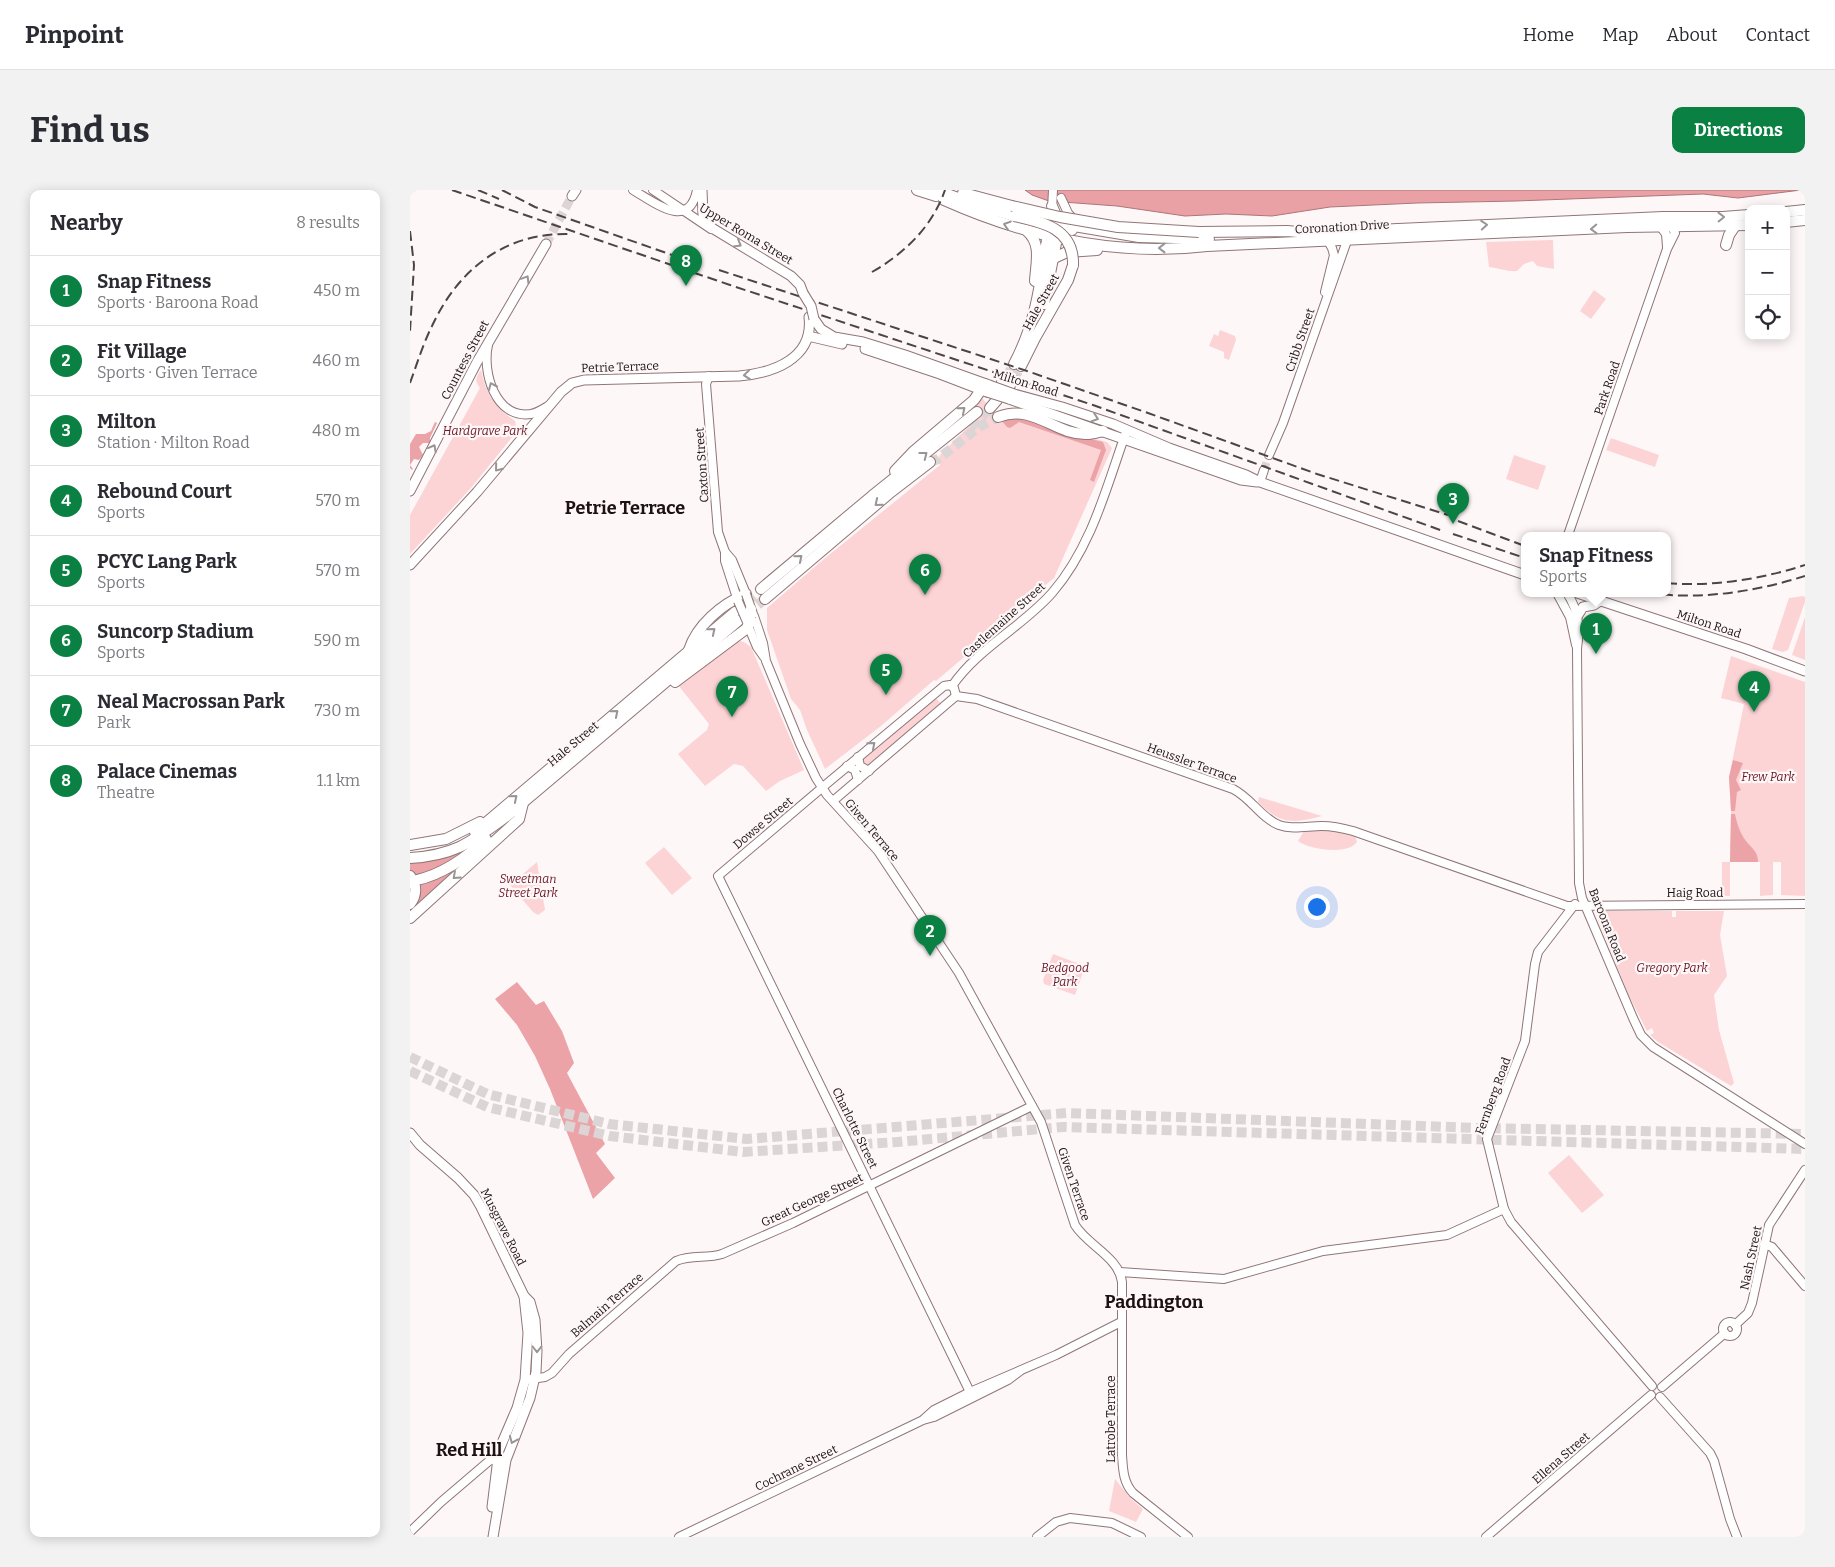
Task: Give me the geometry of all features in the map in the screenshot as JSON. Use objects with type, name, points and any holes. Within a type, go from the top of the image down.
[{"type":"highway","name":"Coronation Drive","points":[[916,190],[939,195],[982,216],[1053,239],[1113,248],[1183,248],[1327,240],[1349,235],[1650,218],[1745,215]]},
{"type":"highway","name":"Coronation Drive","points":[[950,190],[1013,211],[1060,217],[1118,228],[1199,232],[1287,231],[1349,235],[1745,225]]},
{"type":"highway","name":"Hale Street","points":[[939,195],[1013,211],[1047,224],[1060,232],[1070,247],[1073,265],[1060,296],[1017,365],[1033,319]]},
{"type":"highway","points":[[1056,205],[1068,228],[1076,232],[1126,241],[1140,248]]},
{"type":"highway","points":[[1790,212],[1805,210]]},
{"type":"highway","points":[[1790,222],[1805,220]]},
{"type":"highway","points":[[1033,319],[1053,239],[1068,228],[1078,226],[1128,235],[1161,238],[1213,239],[1289,236],[1309,233]]},
{"type":"highway","points":[[1726,245],[1728,235],[1735,226]]},
{"type":"highway","points":[[1026,231],[1035,241],[1037,250],[1032,310],[1033,319]]},
{"type":"highway","points":[[1035,338],[1054,258],[1053,239]]},
{"type":"highway","points":[[1054,258],[1067,252],[1113,248]]},
{"type":"highway","points":[[1051,324],[1060,296]]},
{"type":"highway","points":[[872,496],[910,454],[971,403],[988,395]]},
{"type":"highway","points":[[930,462],[763,594],[872,496],[977,412]]},
{"type":"highway","points":[[998,417],[1006,414],[1021,413],[1033,415],[1076,432],[1087,434],[1102,431]]},
{"type":"highway","points":[[689,651],[695,633],[740,598]]},
{"type":"highway","name":"Hale Street","points":[[410,852],[437,848],[461,840],[482,827],[496,813],[689,651],[746,618]]},
{"type":"highway","name":"Hale Street","points":[[410,858],[439,854],[464,846],[480,837],[661,686],[670,686],[746,618]]},
{"type":"highway","points":[[551,767],[554,756],[562,748]]},
{"type":"highway","points":[[410,918],[519,819],[523,803]]},
{"type":"highway","points":[[410,845],[446,839],[496,813]]},
{"type":"highway","points":[[410,904],[416,890],[412,880],[442,870],[465,857],[503,824],[507,816]]},
{"type":"main road","points":[[702,190],[704,217],[709,225],[719,233]]},
{"type":"main road","name":"Upper Roma Street","points":[[719,233],[787,273],[797,281],[803,293]]},
{"type":"main road","name":"Countess Street","points":[[410,491],[489,340],[546,244]]},
{"type":"main road","name":"Milton Road","points":[[803,293],[811,306],[811,318],[821,330],[834,337],[863,342],[905,355],[988,395]]},
{"type":"main road","points":[[808,336],[811,318]]},
{"type":"main road","name":"Milton Road","points":[[808,336],[868,349],[940,374],[988,395],[1009,386],[1125,435],[1247,482],[1260,482],[1521,574]]},
{"type":"main road","name":"Petrie Terrace","points":[[410,565],[477,492],[567,386],[581,380],[748,375],[776,368],[797,354],[804,346],[808,336]]},
{"type":"main road","name":"Milton Road","points":[[1009,386],[1102,431],[1125,435]]},
{"type":"main road","name":"Milton Road","points":[[1588,597],[1746,649],[1805,671]]},
{"type":"main road","points":[[1578,616],[1584,607],[1600,601]]},
{"type":"main road","name":"Musgrave Road","points":[[410,1133],[420,1145],[458,1178],[474,1195],[482,1207],[524,1296],[530,1380],[528,1404],[502,1457],[488,1537]]},
{"type":"main road","name":"Musgrave Road","points":[[493,1537],[502,1457]]},
{"type":"street","name":"Upper Roma Street","points":[[633,190],[668,210],[683,211]]},
{"type":"street","name":"Upper Roma Street","points":[[653,190],[719,233]]},
{"type":"street","points":[[683,211],[692,204],[697,190]]},
{"type":"street","points":[[1053,190],[1056,205],[1053,239]]},
{"type":"street","points":[[1056,205],[1077,221],[1128,235]]},
{"type":"street","points":[[1650,218],[1668,221],[1673,226]]},
{"type":"street","points":[[1660,226],[1666,234],[1667,248]]},
{"type":"street","name":"Park Road","points":[[1569,532],[1667,248],[1675,233],[1673,226]]},
{"type":"street","name":"Cribb Street","points":[[1269,455],[1283,423],[1349,235]]},
{"type":"street","points":[[1323,307],[1326,283],[1334,255],[1327,240]]},
{"type":"street","points":[[489,340],[486,358],[488,380],[502,403],[512,410],[526,414],[535,413],[550,405]]},
{"type":"street","name":"Caxton Street","points":[[709,376],[706,384],[718,532],[725,552],[732,560],[740,598],[757,647],[766,661],[800,744],[822,788]]},
{"type":"street","name":"Castlemaine Street","points":[[952,686],[971,664],[1048,596],[1072,567],[1085,544],[1125,435]]},
{"type":"street","points":[[1260,482],[1264,470]]},
{"type":"street","name":"Baroona Road","points":[[1559,597],[1570,617],[1577,649]]},
{"type":"street","name":"Baroona Road","points":[[1569,597],[1578,616],[1579,636],[1577,649],[1578,872],[1581,894],[1633,1018],[1644,1039],[1659,1051],[1805,1144]]},
{"type":"street","name":"Caxton Street","points":[[740,598],[746,618],[763,643],[766,661]]},
{"type":"street","points":[[822,788],[947,685],[952,686],[956,690],[956,696],[953,700],[948,701],[928,721],[833,801]]},
{"type":"street","points":[[941,690],[942,698],[948,701]]},
{"type":"street","name":"Heussler Terrace","points":[[956,696],[977,699],[1233,789],[1243,795],[1269,819],[1282,826],[1295,828],[1336,827],[1353,831],[1563,905],[1585,905]]},
{"type":"street","points":[[858,757],[860,766],[869,771]]},
{"type":"street","points":[[847,766],[855,770],[858,780]]},
{"type":"street","name":"Given Terrace","points":[[822,788],[878,851],[948,954],[1043,1126],[1075,1225],[1084,1238],[1106,1256],[1120,1272]]},
{"type":"street","name":"Dowse Street","points":[[718,876],[822,788]]},
{"type":"street","name":"Charlotte Street","points":[[718,876],[970,1392]]},
{"type":"street","name":"Fernberg Road","points":[[1581,894],[1538,952],[1525,1041],[1487,1139],[1504,1209],[1515,1227],[1652,1386]]},
{"type":"street","name":"Haig Road","points":[[1585,905],[1805,904]]},
{"type":"street","name":"Great George Street","points":[[708,1256],[728,1252],[1032,1106]]},
{"type":"street","name":"Nash Street","points":[[1662,1387],[1725,1333],[1728,1336],[1734,1335],[1737,1331],[1735,1325],[1748,1313],[1752,1303],[1767,1231],[1772,1219],[1805,1170]]},
{"type":"street","points":[[1120,1272],[1224,1280],[1323,1251],[1447,1235],[1504,1209]]},
{"type":"street","points":[[1764,1244],[1772,1247],[1805,1286]]},
{"type":"street","name":"Balmain Terrace","points":[[530,1380],[552,1373],[569,1354],[672,1263],[687,1257],[708,1256]]},
{"type":"street","name":"Latrobe Terrace","points":[[1120,1272],[1122,1282],[1122,1455],[1126,1481],[1133,1492],[1188,1537]]},
{"type":"street","name":"Cochrane Street","points":[[679,1537],[923,1420],[934,1417],[1122,1322]]},
{"type":"street","name":"Cochrane Street","points":[[923,1420],[934,1410],[970,1392],[1008,1374],[1020,1372]]},
{"type":"street","points":[[1658,1385],[1662,1387],[1660,1396],[1654,1398],[1650,1395],[1649,1392],[1652,1386],[1658,1385]]},
{"type":"street","name":"Ellena Street","points":[[1486,1537],[1650,1395]]},
{"type":"street","points":[[1660,1396],[1710,1453],[1737,1537]]},
{"type":"street","points":[[410,1532],[441,1502],[489,1461],[502,1457]]},
{"type":"street","points":[[1037,1537],[1056,1522],[1066,1518],[1112,1523],[1141,1537]]},
{"type":"green space","points":[[1553,240],[1554,269],[1537,266],[1533,261],[1524,264],[1517,271],[1489,267],[1486,242]]},
{"type":"green space","points":[[1594,290],[1606,299],[1591,319],[1580,311]]},
{"type":"green space","points":[[1220,330],[1235,336],[1236,340],[1229,360],[1224,358],[1224,352],[1209,346],[1214,334],[1218,336]]},
{"type":"green space","name":"Hardgrave Park","points":[[481,370],[490,396],[503,412],[515,421],[517,431],[471,488],[410,554],[410,515],[480,388],[476,379]]},
{"type":"green space","points":[[981,397],[1000,419],[1009,415],[1107,442],[1112,448],[1054,578],[1029,599],[1030,601],[936,681],[934,680],[881,726],[825,769],[800,710],[791,699],[767,630],[767,608],[940,465],[939,456],[970,425],[929,458],[934,466],[927,458],[980,414],[973,406]]},
{"type":"green space","points":[[1611,438],[1659,455],[1655,467],[1606,450]]},
{"type":"green space","points":[[1514,455],[1546,466],[1538,490],[1506,479]]},
{"type":"green space","points":[[1805,597],[1805,602],[1788,650],[1783,652],[1772,649],[1789,598]]},
{"type":"green space","points":[[1805,617],[1805,660],[1792,655]]},
{"type":"green space","points":[[739,641],[751,647],[804,770],[780,781],[766,791],[743,766],[734,764],[705,786],[678,754],[707,730],[709,724],[678,685]]},
{"type":"green space","name":"Frew Park","points":[[1731,656],[1805,682],[1805,896],[1781,895],[1781,862],[1773,862],[1773,895],[1760,896],[1760,862],[1730,862],[1731,811],[1729,777],[1744,704],[1721,698]]},
{"type":"green space","points":[[935,697],[942,705],[869,767],[863,766],[860,759]]},
{"type":"green space","points":[[1259,797],[1322,816],[1295,821],[1280,818],[1273,815],[1258,802]]},
{"type":"green space","points":[[1331,829],[1355,836],[1357,842],[1352,847],[1331,850],[1309,846],[1298,841],[1304,831]]},
{"type":"green space","points":[[664,847],[692,878],[672,895],[645,863]]},
{"type":"green space","name":"Sweetman Street Park","points":[[537,862],[545,910],[538,915],[533,912],[510,885]]},
{"type":"green space","points":[[1722,862],[1730,862],[1730,896],[1722,896]]},
{"type":"green space","name":"Gregory Park","points":[[1603,911],[1672,911],[1672,917],[1676,917],[1676,911],[1724,911],[1720,935],[1727,976],[1714,995],[1719,1030],[1734,1083],[1731,1086],[1658,1042],[1650,1035],[1654,1033],[1652,1028],[1647,1031],[1629,996],[1598,920]]},
{"type":"green space","name":"Bedgood Park","points":[[1053,954],[1085,966],[1075,995],[1044,984],[1043,980]]},
{"type":"green space","points":[[1569,1155],[1604,1195],[1582,1213],[1548,1173]]},
{"type":"green space","points":[[1115,1479],[1131,1499],[1143,1509],[1136,1522],[1109,1511]]},
{"type":"shaded area","points":[[1025,190],[1801,190],[1738,198],[1703,194],[1417,203],[1330,207],[1272,216],[1226,214],[1185,216],[1117,206],[1049,201],[1032,195]]},
{"type":"shaded area","points":[[1018,415],[1067,433],[1103,442],[1106,450],[1094,482],[1090,480],[1101,450],[1019,422],[1010,428],[1001,420]]},
{"type":"shaded area","points":[[435,422],[437,423],[430,438],[430,443],[423,443],[419,447],[423,455],[419,460],[414,459],[410,465],[410,444],[416,434],[425,434],[431,431]]},
{"type":"shaded area","points":[[1733,760],[1743,763],[1736,780],[1741,790],[1737,792],[1735,811],[1731,811],[1729,777]]},
{"type":"shaded area","points":[[1731,814],[1735,814],[1740,832],[1756,853],[1758,862],[1730,862]]},
{"type":"shaded area","points":[[479,841],[462,857],[415,878],[410,872],[410,861]]},
{"type":"shaded area","points":[[465,861],[410,914],[418,883]]},
{"type":"shaded area","points":[[517,982],[536,1005],[544,1001],[562,1031],[574,1063],[567,1073],[605,1144],[596,1153],[615,1178],[593,1199],[535,1056],[517,1025],[495,999]]},
{"type":"tunnel","points":[[546,244],[572,196]]},
{"type":"tunnel","points":[[1006,378],[1014,364]]},
{"type":"tunnel","points":[[1013,380],[1021,366]]},
{"type":"tunnel","points":[[971,427],[990,408]]},
{"type":"tunnel","points":[[930,462],[938,459],[979,427],[998,417]]},
{"type":"tunnel","points":[[1264,470],[1269,455]]},
{"type":"tunnel","points":[[735,612],[761,589]]},
{"type":"tunnel","points":[[746,614],[765,599]]},
{"type":"tunnel","points":[[410,1057],[487,1094],[609,1124],[747,1139],[1067,1113],[1477,1128],[1805,1134]]},
{"type":"tunnel","points":[[410,1071],[487,1107],[610,1136],[743,1152],[897,1142],[1063,1127],[1805,1149]]},
{"type":"railway","points":[[452,190],[730,285],[1093,405],[1443,531]]},
{"type":"railway","points":[[478,190],[499,199]]},
{"type":"railway","points":[[502,190],[535,207],[695,263]]},
{"type":"railway","points":[[872,272],[896,256],[916,238],[933,216],[945,190]]},
{"type":"railway","points":[[410,231],[414,265],[410,331]]},
{"type":"railway","points":[[410,383],[426,340],[443,305],[471,271],[487,258],[506,247],[526,239],[547,235],[571,234]]},
{"type":"railway","points":[[719,270],[1027,371],[1317,474],[1448,515]]},
{"type":"railway","points":[[1458,521],[1521,545]]},
{"type":"railway","points":[[1453,534],[1521,557]]},
{"type":"railway","points":[[1671,583],[1702,584],[1737,581],[1805,565]]},
{"type":"railway","points":[[1671,595],[1688,596],[1727,593],[1786,582],[1805,576]]},
{"type":"place","name":"Palace Cinemas","points":[[686,286]]},
{"type":"place","name":"Milton","points":[[1453,524]]},
{"type":"place","name":"Suncorp Stadium","points":[[925,595]]},
{"type":"place","name":"Snap Fitness","points":[[1596,654]]},
{"type":"place","name":"PCYC Lang Park","points":[[886,695]]},
{"type":"place","name":"Rebound Court","points":[[1754,712]]},
{"type":"place","name":"Neal Macrossan Park","points":[[732,717]]},
{"type":"place","name":"Fit Village","points":[[930,956]]},
{"type":"district","name":"Petrie Terrace","points":[[625,508]]},
{"type":"district","name":"Paddington","points":[[1154,1302]]},
{"type":"district","name":"Red Hill","points":[[469,1450]]}]
